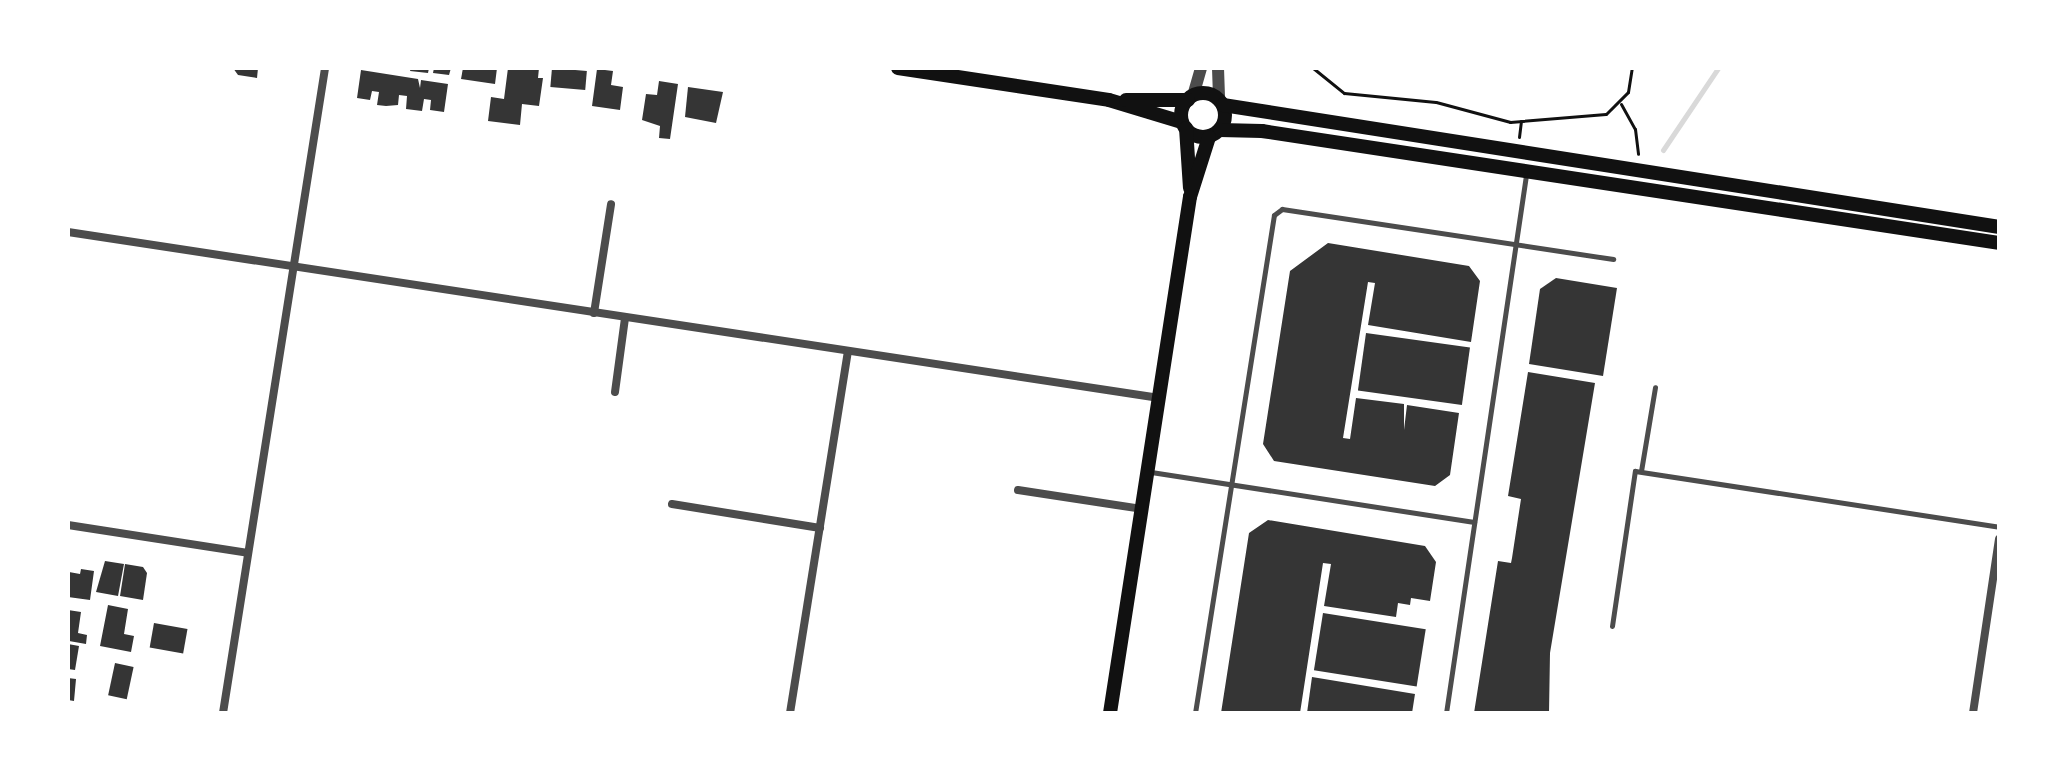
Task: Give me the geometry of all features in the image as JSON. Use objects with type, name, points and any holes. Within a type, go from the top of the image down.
[{"type":"main road","points":[[898,68],[1109,100],[1214,133],[1262,131],[1999,243]]},
{"type":"main road","points":[[1109,100],[1191,98],[1221,102],[1999,227]]},
{"type":"main road","points":[[1190,197],[1184,125],[1191,98]]},
{"type":"main road","points":[[1110,713],[1190,197],[1214,133],[1221,102]]},
{"type":"street","points":[[223,713],[325,68]]},
{"type":"street","points":[[1191,98],[1201,68]]},
{"type":"street","points":[[1218,68],[1221,102]]},
{"type":"street","points":[[594,313],[611,204]]},
{"type":"street","points":[[68,232],[1160,398]]},
{"type":"street","points":[[615,392],[625,318]]},
{"type":"street","points":[[790,713],[848,352]]},
{"type":"street","points":[[1018,490],[1142,509]]},
{"type":"street","points":[[672,504],[820,528]]},
{"type":"street","points":[[68,525],[248,553]]},
{"type":"street","points":[[1973,713],[1999,539]]},
{"type":"lane","points":[[1446,713],[1526,170]]},
{"type":"lane","points":[[1195,713],[1274,215],[1282,209],[1613,259]]},
{"type":"lane","points":[[1641,471],[1655,387]]},
{"type":"lane","points":[[1612,626],[1635,471],[1999,527]]},
{"type":"lane","points":[[1148,472],[1474,522]]},
{"type":"path","points":[[1313,68],[1344,93],[1436,102],[1510,122],[1593,118],[1621,104]]},
{"type":"path","points":[[1632,68],[1621,104],[1635,129],[1638,154]]},
{"type":"building","points":[[233,68],[258,68],[257,78],[238,75]]},
{"type":"building","points":[[411,68],[429,68],[428,73],[410,71]]},
{"type":"building","points":[[434,68],[451,68],[449,75],[433,73]]},
{"type":"building","points":[[463,68],[497,68],[495,84],[461,79]]},
{"type":"building","points":[[508,68],[539,68],[538,78],[543,78],[539,106],[522,104],[520,125],[488,121],[491,97],[504,99]]},
{"type":"building","points":[[552,68],[587,71],[585,90],[550,87]]},
{"type":"building","points":[[597,69],[613,71],[611,85],[623,87],[620,110],[592,106]]},
{"type":"building","points":[[361,70],[418,79],[420,88],[421,80],[448,84],[444,112],[430,110],[431,100],[424,99],[422,111],[406,109],[407,96],[399,95],[398,105],[386,106],[377,105],[379,92],[372,91],[370,100],[357,98]]},
{"type":"building","points":[[659,81],[678,84],[670,139],[659,138],[660,126],[642,120],[646,94],[657,95]]},
{"type":"building","points":[[688,87],[723,92],[716,123],[685,117]]},
{"type":"building","points":[[1328,243],[1469,266],[1480,281],[1471,342],[1368,325],[1375,283],[1368,282],[1343,438],[1350,439],[1356,398],[1404,404],[1404,430],[1407,405],[1459,413],[1450,475],[1435,486],[1274,461],[1263,444],[1290,271]]},
{"type":"building","points":[[1556,278],[1617,288],[1603,376],[1529,364],[1540,289]]},
{"type":"building","points":[[1366,333],[1470,348],[1462,405],[1358,390]]},
{"type":"building","points":[[1528,372],[1595,383],[1550,653],[1549,713],[1474,713],[1498,561],[1511,563],[1512,558],[1521,499],[1508,496]]},
{"type":"building","points":[[1268,520],[1425,546],[1436,562],[1430,601],[1411,598],[1410,605],[1398,603],[1396,617],[1324,606],[1331,564],[1323,563],[1300,713],[1221,713],[1249,533]]},
{"type":"building","points":[[105,561],[124,564],[118,596],[96,592]]},
{"type":"building","points":[[125,564],[143,567],[147,573],[143,600],[120,596]]},
{"type":"building","points":[[81,569],[94,571],[90,600],[68,597],[69,572],[80,574]]},
{"type":"building","points":[[108,605],[128,609],[124,634],[134,636],[131,652],[100,646]]},
{"type":"building","points":[[68,610],[81,612],[78,633],[87,635],[86,644],[69,641]]},
{"type":"building","points":[[1323,613],[1426,629],[1417,687],[1314,670]]},
{"type":"building","points":[[154,623],[187,629],[183,654],[150,648]]},
{"type":"building","points":[[68,644],[79,646],[75,670],[68,669]]},
{"type":"building","points":[[115,663],[134,667],[127,699],[108,695]]},
{"type":"building","points":[[1312,677],[1415,694],[1412,713],[1307,713]]},
{"type":"building","points":[[68,678],[76,679],[74,701],[68,700]]},
{"type":"waterway","points":[[1663,150],[1718,68]]}]
